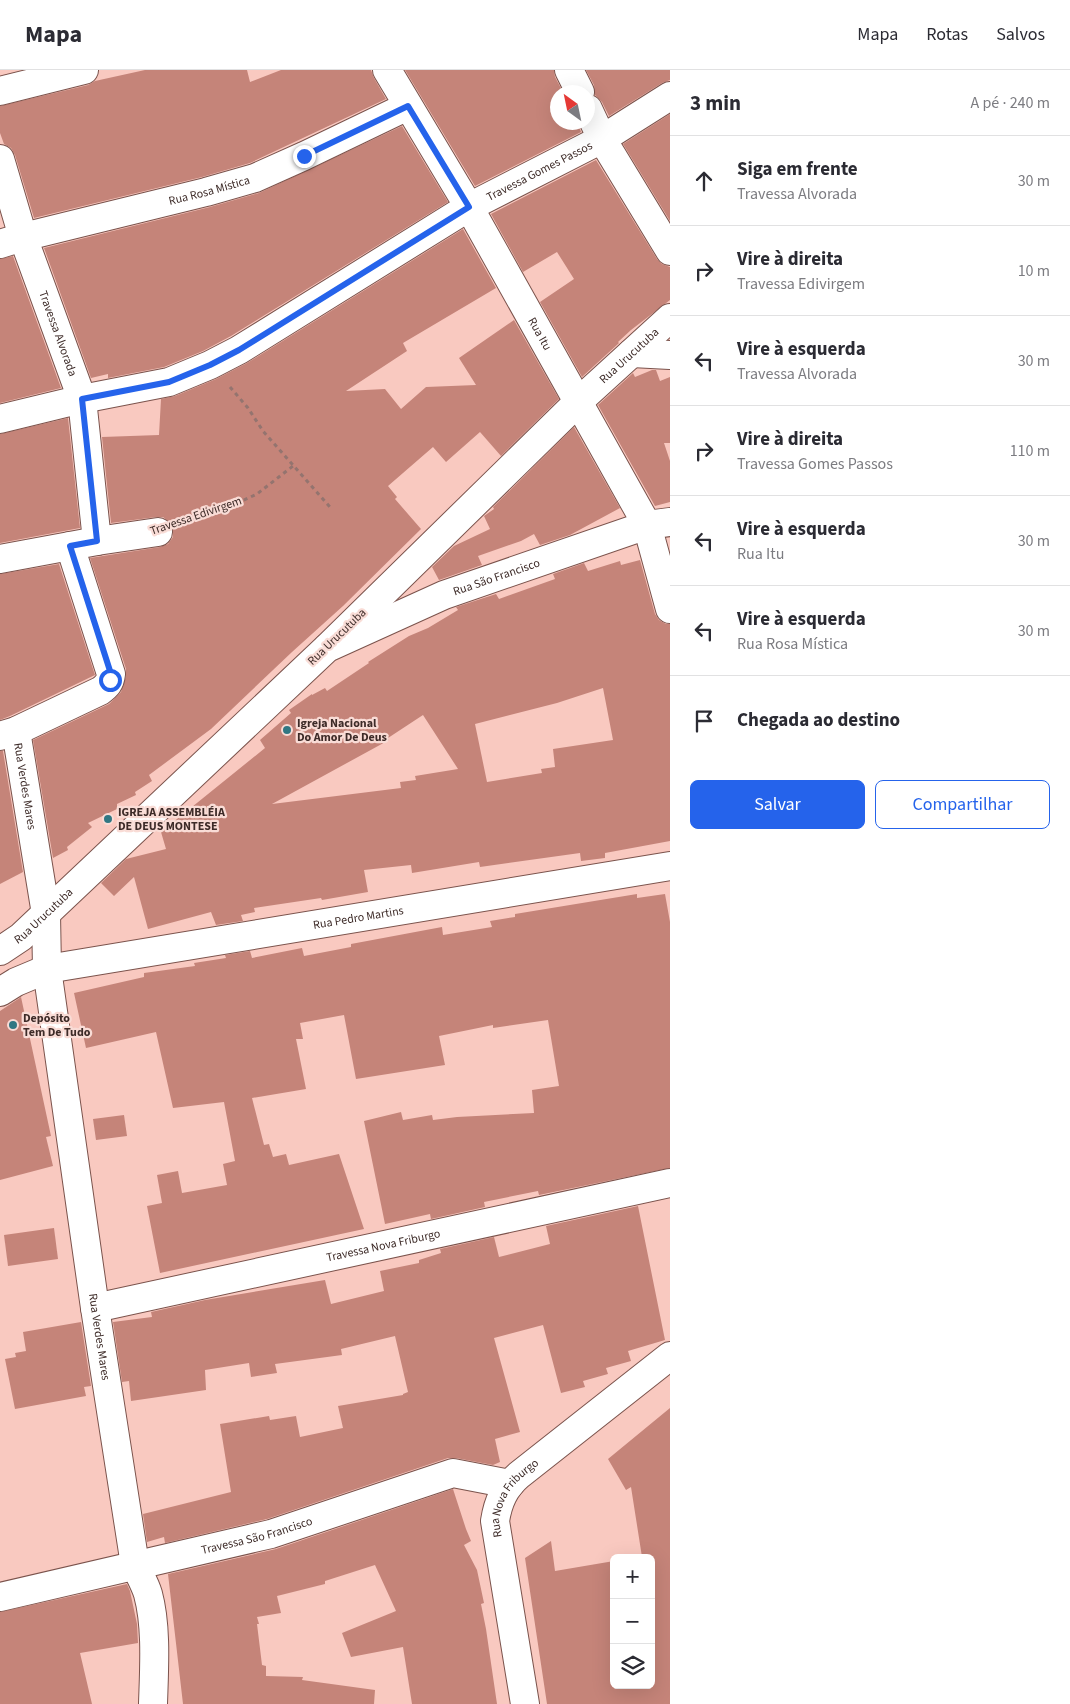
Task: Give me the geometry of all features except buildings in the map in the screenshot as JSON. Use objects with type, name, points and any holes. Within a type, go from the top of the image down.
[{"type":"street","points":[[0,92],[84,70]]},
{"type":"street","name":"Rua Itu","points":[[387,70],[469,207],[578,402],[658,523],[670,608]]},
{"type":"street","points":[[569,70],[576,85]]},
{"type":"street","name":"Travessa Gomes Passos","points":[[0,419],[82,399],[169,382],[210,365],[247,345],[469,207],[602,139],[670,96]]},
{"type":"street","name":"Rua Rosa Mística","points":[[12,241],[255,178],[408,106]]},
{"type":"street","points":[[595,124],[602,139],[670,251]]},
{"type":"street","name":"Travessa Alvorada","points":[[0,159],[12,241],[82,399],[97,541]]},
{"type":"street","name":"Rua Urucutuba","points":[[0,951],[21,937],[46,914],[327,648],[578,402],[670,318]]},
{"type":"street","points":[[632,353],[670,354]]},
{"type":"street","name":"Rua São Francisco","points":[[327,648],[444,595],[658,523]]},
{"type":"street","name":"Travessa Edivirgem","points":[[0,559],[158,532]]},
{"type":"street","name":"Rua Verdes Mares","points":[[70,546],[111,674],[108,686],[8,733],[46,914],[47,970],[96,1308],[135,1565],[148,1594],[155,1648],[153,1704]]},
{"type":"street","name":"Rua Pedro Martins","points":[[47,970],[670,866]]},
{"type":"street","points":[[0,992],[16,982],[47,970]]},
{"type":"street","name":"Travessa Nova Friburgo","points":[[96,1308],[670,1183]]},
{"type":"street","name":"Rua Nova Friburgo","points":[[525,1704],[494,1521],[502,1496],[510,1484],[670,1356]]},
{"type":"street","name":"Travessa São Francisco","points":[[0,1597],[270,1534],[453,1473],[510,1484]]},
{"type":"path","points":[[229,386],[248,408],[263,431],[330,507]]},
{"type":"path","name":"Travessa Edivirgem","points":[[158,532],[233,505],[257,494],[293,466]]},
{"type":"place","name":"Igreja Nacional Do Amor De Deus","points":[[287,730]]},
{"type":"place","name":"IGREJA ASSEMBLÉIA DE DEUS MONTESE","points":[[108,819]]},
{"type":"place","name":"Depósito Tem De Tudo","points":[[13,1025]]},
{"type":"route","points":[[110,680],[111,674],[70,546],[97,541],[82,399],[169,382],[210,365],[239,350],[469,207],[408,106],[304,156]]}]
